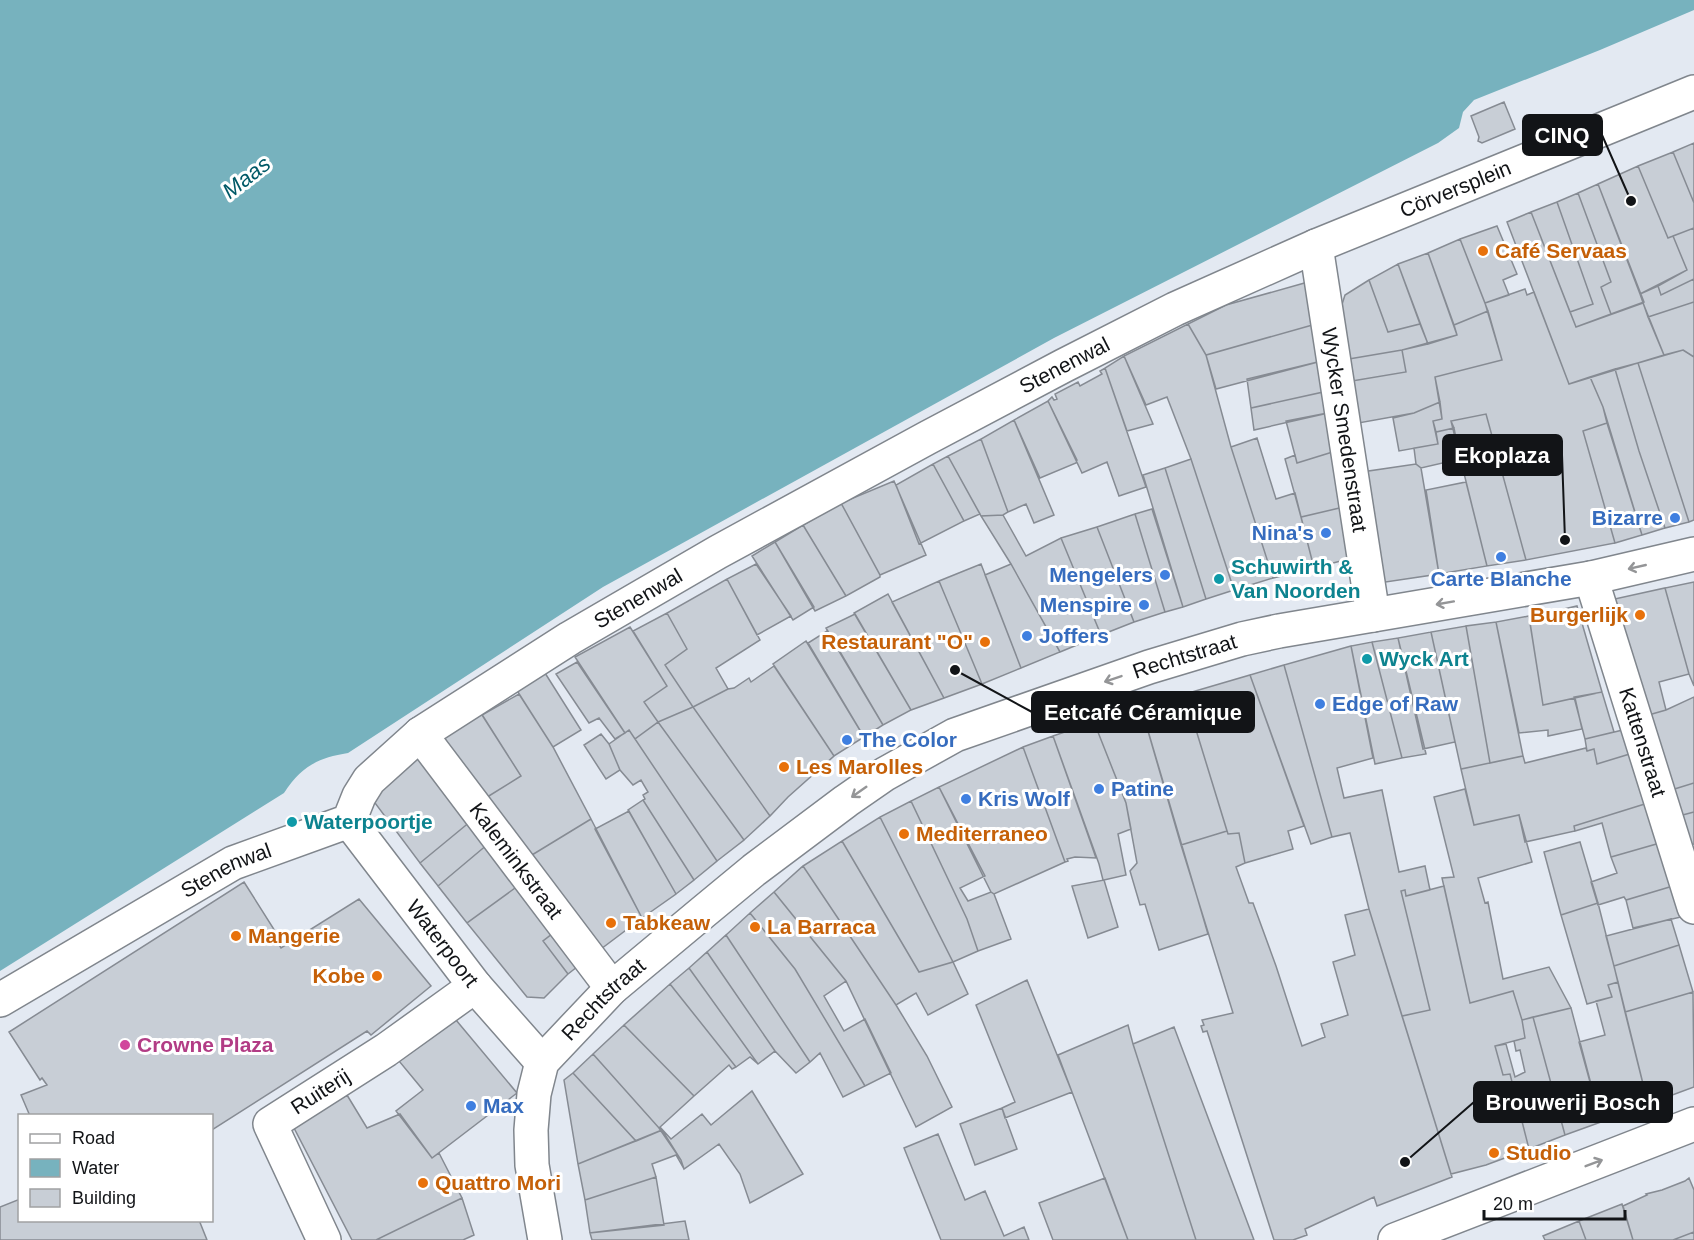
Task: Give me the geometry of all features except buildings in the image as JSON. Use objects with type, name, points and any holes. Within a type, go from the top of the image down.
[{"type":"street","name":"Cörversplein","points":[[1316,246],[1694,92]]},
{"type":"street","name":"Wycker Smedenstraat","points":[[1316,246],[1373,615]]},
{"type":"street","name":"Stenenwal","points":[[0,1000],[233,863],[349,821],[359,796],[369,780],[420,734],[570,638],[728,546],[1063,366],[1175,309],[1316,246]]},
{"type":"street","name":"Rechtstraat","points":[[542,1062],[612,988],[804,831],[885,774],[955,735],[1098,683],[1203,650],[1279,631],[1591,578],[1694,554]]},
{"type":"street","name":"Kattenstraat","points":[[1591,578],[1694,907]]},
{"type":"street","name":"Kaleminkstraat","points":[[420,734],[612,988]]},
{"type":"street","name":"Waterpoort","points":[[349,821],[475,986],[542,1062]]},
{"type":"street","name":"Ruiterij","points":[[324,1240],[270,1124],[386,1050],[475,986]]},
{"type":"street","points":[[542,1062],[534,1094],[531,1130],[532,1165],[545,1240]]},
{"type":"street","points":[[1395,1240],[1445,1231],[1694,1124]]},
{"type":"water","name":"Maas","points":[[0,0],[1694,0],[1694,10],[1474,100],[1463,112],[1459,128],[1438,143],[1054,338],[603,587],[348,753],[311,765],[297,776],[284,793],[0,971]]},
{"type":"place","name":"CINQ","points":[[1631,201]]},
{"type":"place","name":"Café Servaas","points":[[1483,251]]},
{"type":"place","name":"Bizarre","points":[[1675,518]]},
{"type":"place","name":"Nina's","points":[[1326,533]]},
{"type":"place","name":"Ekoplaza","points":[[1565,540]]},
{"type":"place","name":"Carte Blanche","points":[[1501,557]]},
{"type":"place","name":"Mengelers","points":[[1165,575]]},
{"type":"place","name":"Schuwirth & Van Noorden","points":[[1219,579]]},
{"type":"place","name":"Menspire","points":[[1144,605]]},
{"type":"place","name":"Burgerlijk","points":[[1640,615]]},
{"type":"place","name":"Joffers","points":[[1027,636]]},
{"type":"place","name":"Restaurant \"O\"","points":[[985,642]]},
{"type":"place","name":"Wyck Art","points":[[1367,659]]},
{"type":"place","name":"Eetcafé Céramique","points":[[955,670]]},
{"type":"place","name":"Edge of Raw","points":[[1320,704]]},
{"type":"place","name":"The Color","points":[[847,740]]},
{"type":"place","name":"Les Marolles","points":[[784,767]]},
{"type":"place","name":"Patine","points":[[1099,789]]},
{"type":"place","name":"Kris Wolf","points":[[966,799]]},
{"type":"place","name":"Waterpoortje","points":[[292,822]]},
{"type":"place","name":"Mediterraneo","points":[[904,834]]},
{"type":"place","name":"Tabkeaw","points":[[611,923]]},
{"type":"place","name":"La Barraca","points":[[755,927]]},
{"type":"place","name":"Mangerie","points":[[236,936]]},
{"type":"place","name":"Kobe","points":[[377,976]]},
{"type":"place","name":"Crowne Plaza","points":[[125,1045]]},
{"type":"place","name":"Max","points":[[471,1106]]},
{"type":"place","name":"Studio","points":[[1494,1153]]},
{"type":"place","name":"Brouwerij Bosch","points":[[1405,1162]]},
{"type":"place","name":"Quattro Mori","points":[[423,1183]]}]
